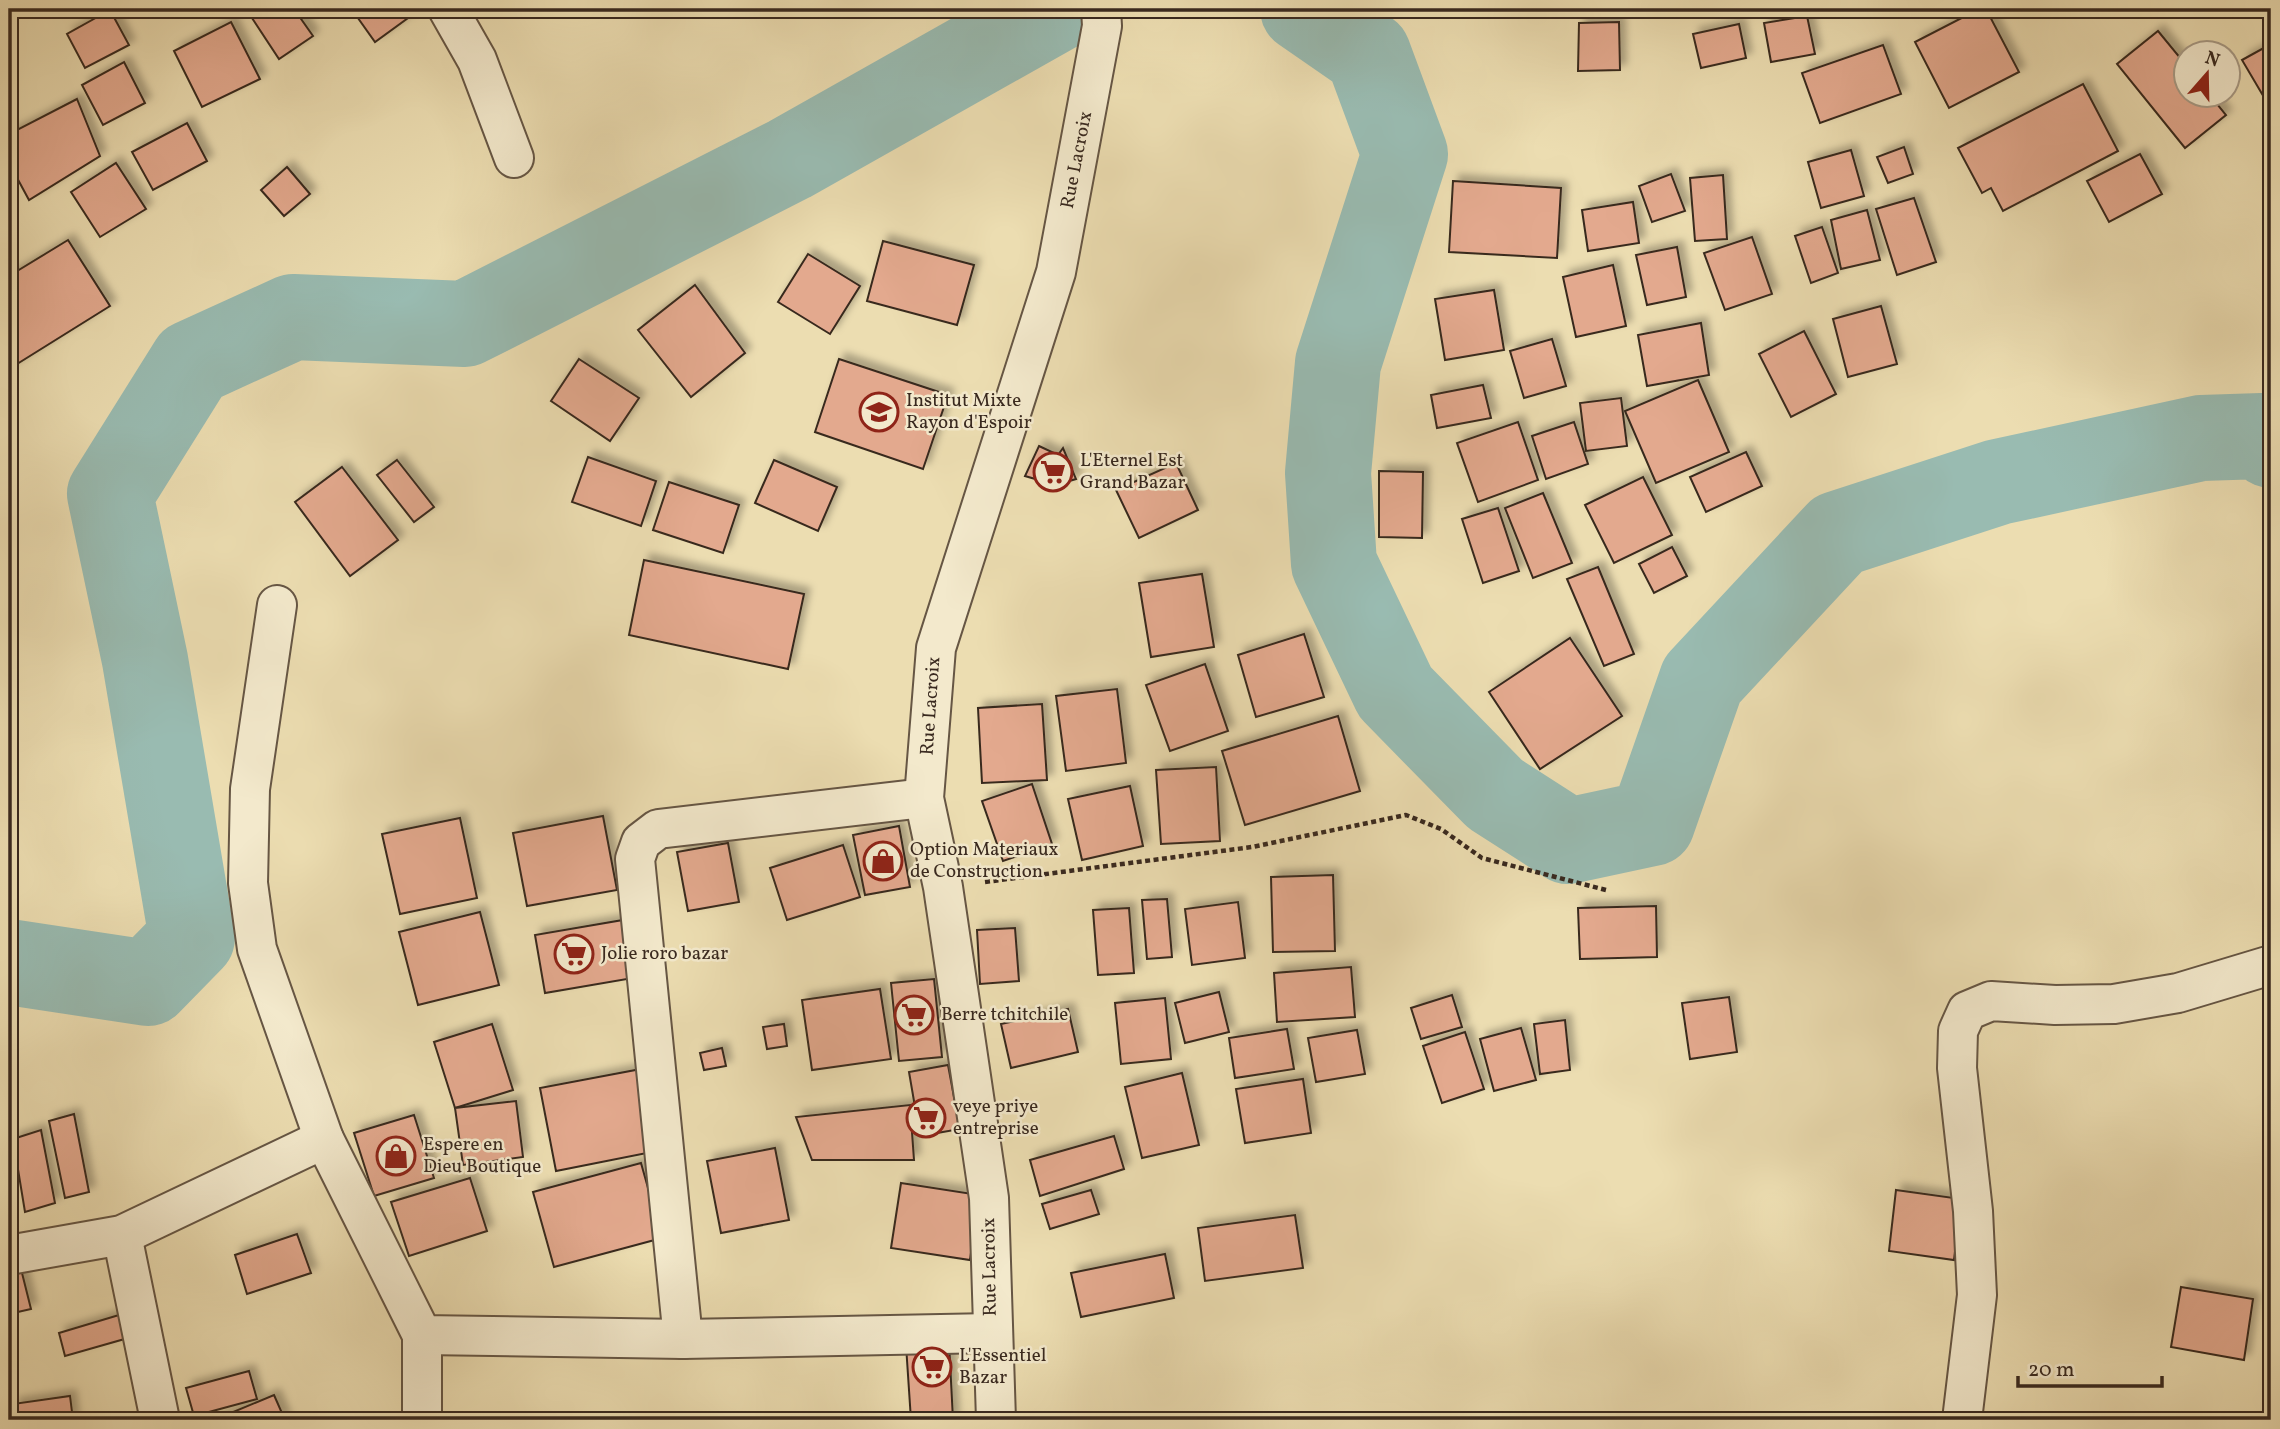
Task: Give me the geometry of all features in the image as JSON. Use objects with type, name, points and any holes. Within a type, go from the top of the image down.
[{"type":"street","points":[[447,9],[477,60],[514,158]]},
{"type":"street","name":"Rue Lacroix","points":[[996,1420],[989,1198],[943,887],[924,798],[936,648],[1056,272],[1102,17]]},
{"type":"street","points":[[277,605],[250,789],[248,883],[257,949],[324,1139],[422,1335],[422,1420]]},
{"type":"street","points":[[682,1339],[635,859],[641,842],[657,829],[924,798]]},
{"type":"street","points":[[1962,1420],[1978,1295],[1973,1210],[1957,1068],[1958,1031],[1967,1011],[1991,1001],[2055,1005],[2114,1004],[2178,993],[2271,965]]},
{"type":"street","points":[[9,1255],[122,1235],[324,1139]]},
{"type":"street","points":[[122,1235],[160,1420]]},
{"type":"street","points":[[422,1335],[682,1339],[992,1333]]},
{"type":"path","points":[[943,887],[1252,847],[1406,815],[1441,829],[1482,858],[1606,890]]},
{"type":"building","points":[[264,9],[294,9],[313,36],[279,59],[252,18]]},
{"type":"building","points":[[401,9],[408,18],[375,42],[353,11]]},
{"type":"building","points":[[1979,9],[1986,9],[2019,72],[1949,108],[1915,42]]},
{"type":"building","points":[[110,10],[129,45],[85,68],[67,34]]},
{"type":"building","points":[[1807,16],[1815,54],[1771,62],[1764,23]]},
{"type":"building","points":[[231,22],[260,79],[202,107],[174,51]]},
{"type":"building","points":[[1619,22],[1620,70],[1578,71],[1579,23]]},
{"type":"building","points":[[1739,24],[1746,58],[1701,68],[1693,34]]},
{"type":"building","points":[[2158,31],[2172,48],[2172,108],[2220,108],[2226,115],[2185,148],[2117,64]]},
{"type":"building","points":[[2271,44],[2271,102],[2268,104],[2242,60]]},
{"type":"building","points":[[1883,45],[1901,94],[1820,123],[1802,73]]},
{"type":"building","points":[[124,62],[145,103],[103,125],[82,85]]},
{"type":"building","points":[[2083,84],[2118,151],[2003,211],[1991,188],[1982,193],[1958,148]]},
{"type":"building","points":[[77,99],[100,156],[29,200],[9,163],[9,134]]},
{"type":"building","points":[[187,123],[207,161],[153,190],[132,152]]},
{"type":"building","points":[[1904,147],[1913,174],[1888,183],[1877,157]]},
{"type":"building","points":[[1851,150],[1864,196],[1821,208],[1808,162]]},
{"type":"building","points":[[2140,154],[2162,194],[2109,222],[2087,181]]},
{"type":"building","points":[[116,163],[146,209],[100,237],[71,192]]},
{"type":"building","points":[[287,167],[310,194],[284,216],[261,190]]},
{"type":"building","points":[[1671,174],[1685,211],[1652,222],[1639,186]]},
{"type":"building","points":[[1723,175],[1727,239],[1695,241],[1690,178]]},
{"type":"building","points":[[1453,181],[1561,188],[1557,258],[1449,252]]},
{"type":"building","points":[[1914,198],[1936,262],[1897,275],[1876,209]]},
{"type":"building","points":[[1633,202],[1639,243],[1588,251],[1582,210]]},
{"type":"building","points":[[1867,210],[1880,260],[1841,269],[1831,220]]},
{"type":"building","points":[[1822,227],[1838,273],[1811,283],[1795,236]]},
{"type":"building","points":[[1752,237],[1772,294],[1725,310],[1704,253]]},
{"type":"building","points":[[68,240],[110,306],[9,369],[9,276]]},
{"type":"building","points":[[883,241],[974,265],[957,325],[867,301]]},
{"type":"building","points":[[1677,247],[1686,297],[1647,305],[1636,255]]},
{"type":"building","points":[[808,254],[860,286],[830,334],[778,302]]},
{"type":"building","points":[[1613,265],[1626,326],[1576,337],[1563,277]]},
{"type":"building","points":[[695,285],[745,353],[691,397],[638,330]]},
{"type":"building","points":[[1494,290],[1504,350],[1445,360],[1435,299]]},
{"type":"building","points":[[1881,306],[1897,364],[1848,377],[1833,319]]},
{"type":"building","points":[[1701,323],[1709,375],[1647,386],[1638,335]]},
{"type":"building","points":[[1804,331],[1836,394],[1791,417],[1759,354]]},
{"type":"building","points":[[1552,339],[1566,386],[1524,398],[1510,351]]},
{"type":"building","points":[[579,359],[639,398],[610,441],[551,401]]},
{"type":"building","points":[[839,359],[948,395],[923,469],[815,432]]},
{"type":"building","points":[[1698,380],[1729,452],[1656,483],[1625,411]]},
{"type":"building","points":[[1483,385],[1491,418],[1437,428],[1431,395]]},
{"type":"building","points":[[1621,398],[1627,446],[1586,451],[1580,403]]},
{"type":"building","points":[[1518,422],[1538,480],[1478,502],[1457,443]]},
{"type":"building","points":[[1574,422],[1588,464],[1546,479],[1532,436]]},
{"type":"building","points":[[1039,446],[1058,455],[1063,448],[1076,479],[1056,485],[1025,476]]},
{"type":"building","points":[[1746,452],[1762,486],[1706,512],[1690,477]]},
{"type":"building","points":[[588,457],[656,481],[641,526],[572,502]]},
{"type":"building","points":[[397,460],[434,507],[414,522],[377,475]]},
{"type":"building","points":[[774,460],[837,487],[818,531],[755,503]]},
{"type":"building","points":[[1176,463],[1198,510],[1139,538],[1116,490]]},
{"type":"building","points":[[342,467],[398,540],[350,576],[295,502]]},
{"type":"building","points":[[1379,471],[1423,472],[1422,538],[1379,537]]},
{"type":"building","points":[[1643,477],[1672,535],[1614,563],[1585,505]]},
{"type":"building","points":[[669,482],[739,505],[723,553],[653,530]]},
{"type":"building","points":[[1543,493],[1572,563],[1533,578],[1505,508]]},
{"type":"building","points":[[1498,508],[1519,571],[1483,583],[1462,519]]},
{"type":"building","points":[[1672,547],[1687,576],[1654,593],[1639,564]]},
{"type":"building","points":[[644,560],[804,594],[788,669],[629,635]]},
{"type":"building","points":[[1598,567],[1634,654],[1604,666],[1567,579]]},
{"type":"building","points":[[1202,574],[1214,647],[1151,657],[1139,583]]},
{"type":"building","points":[[1304,634],[1324,697],[1256,717],[1238,655]]},
{"type":"building","points":[[1570,638],[1622,716],[1540,769],[1489,692]]},
{"type":"building","points":[[1205,664],[1228,731],[1170,751],[1146,685]]},
{"type":"building","points":[[1117,689],[1126,763],[1066,771],[1056,696]]},
{"type":"building","points":[[1042,704],[1047,780],[982,783],[978,708]]},
{"type":"building","points":[[1338,716],[1360,791],[1245,825],[1222,751]]},
{"type":"building","points":[[1216,767],[1220,841],[1161,844],[1156,770]]},
{"type":"building","points":[[1032,784],[1052,844],[1003,861],[982,801]]},
{"type":"building","points":[[1130,786],[1143,846],[1082,860],[1068,799]]},
{"type":"building","points":[[603,816],[617,890],[527,906],[513,833]]},
{"type":"building","points":[[460,818],[477,898],[400,914],[382,834]]},
{"type":"building","points":[[899,826],[910,887],[865,895],[853,835]]},
{"type":"building","points":[[728,843],[739,902],[688,911],[677,852]]},
{"type":"building","points":[[843,845],[860,897],[787,920],[770,868]]},
{"type":"building","points":[[1333,875],[1335,951],[1273,952],[1271,877]]},
{"type":"building","points":[[1167,899],[1172,957],[1147,959],[1142,900]]},
{"type":"building","points":[[1238,902],[1245,958],[1192,965],[1185,909]]},
{"type":"building","points":[[1656,906],[1657,957],[1580,959],[1578,908]]},
{"type":"building","points":[[1129,908],[1134,973],[1098,975],[1093,910]]},
{"type":"building","points":[[480,912],[499,985],[418,1005],[399,932]]},
{"type":"building","points":[[623,920],[633,978],[545,993],[535,935]]},
{"type":"building","points":[[1015,928],[1019,981],[980,984],[977,930]]},
{"type":"building","points":[[1351,967],[1355,1017],[1277,1022],[1274,973]]},
{"type":"building","points":[[934,979],[942,1057],[899,1061],[891,983]]},
{"type":"building","points":[[880,989],[891,1059],[812,1070],[802,1000]]},
{"type":"building","points":[[1219,992],[1229,1032],[1185,1043],[1175,1003]]},
{"type":"building","points":[[1452,995],[1462,1027],[1421,1039],[1411,1008]]},
{"type":"building","points":[[1729,997],[1737,1052],[1690,1059],[1682,1003]]},
{"type":"building","points":[[1165,998],[1171,1059],[1121,1064],[1115,1003]]},
{"type":"building","points":[[1068,1009],[1078,1052],[1011,1068],[1001,1024]]},
{"type":"building","points":[[1565,1020],[1570,1070],[1540,1074],[1534,1024]]},
{"type":"building","points":[[492,1024],[513,1090],[455,1108],[434,1042]]},
{"type":"building","points":[[784,1024],[787,1046],[767,1049],[763,1027]]},
{"type":"building","points":[[1521,1028],[1536,1080],[1494,1091],[1480,1039]]},
{"type":"building","points":[[1287,1029],[1294,1069],[1235,1078],[1229,1038]]},
{"type":"building","points":[[1357,1030],[1365,1074],[1316,1082],[1308,1038]]},
{"type":"building","points":[[1465,1032],[1484,1089],[1442,1103],[1423,1046]]},
{"type":"building","points":[[722,1048],[726,1066],[704,1070],[700,1053]]},
{"type":"building","points":[[948,1065],[960,1129],[920,1136],[909,1072]]},
{"type":"building","points":[[641,1069],[657,1151],[556,1171],[540,1088]]},
{"type":"building","points":[[1182,1073],[1199,1145],[1142,1158],[1125,1087]]},
{"type":"building","points":[[1303,1079],[1311,1133],[1245,1143],[1236,1089]]},
{"type":"building","points":[[516,1101],[523,1157],[463,1165],[455,1108]]},
{"type":"building","points":[[910,1105],[914,1160],[812,1160],[796,1117]]},
{"type":"building","points":[[74,1114],[89,1192],[65,1198],[49,1121]]},
{"type":"building","points":[[414,1115],[434,1178],[374,1196],[354,1133]]},
{"type":"building","points":[[41,1130],[55,1203],[25,1212],[13,1139]]},
{"type":"building","points":[[1114,1136],[1124,1169],[1040,1196],[1030,1160]]},
{"type":"building","points":[[775,1148],[789,1220],[721,1233],[707,1161]]},
{"type":"building","points":[[641,1163],[662,1238],[554,1267],[533,1192]]},
{"type":"building","points":[[470,1178],[487,1231],[409,1256],[391,1202]]},
{"type":"building","points":[[901,1183],[979,1195],[970,1260],[891,1248]]},
{"type":"building","points":[[1091,1190],[1099,1214],[1050,1229],[1042,1204]]},
{"type":"building","points":[[1896,1190],[1961,1199],[1954,1260],[1889,1251]]},
{"type":"building","points":[[1295,1215],[1303,1268],[1205,1281],[1198,1228]]},
{"type":"building","points":[[297,1234],[311,1273],[247,1294],[235,1255]]},
{"type":"building","points":[[1165,1254],[1174,1298],[1081,1317],[1071,1273]]},
{"type":"building","points":[[19,1261],[31,1309],[9,1314],[9,1264]]},
{"type":"building","points":[[2181,1287],[2253,1299],[2244,1360],[2171,1347]]},
{"type":"building","points":[[119,1315],[128,1338],[65,1356],[59,1333]]},
{"type":"building","points":[[949,1342],[953,1420],[911,1420],[906,1345]]},
{"type":"building","points":[[249,1371],[257,1399],[194,1416],[186,1388]]},
{"type":"building","points":[[274,1395],[285,1420],[214,1420]]},
{"type":"building","points":[[70,1396],[73,1420],[15,1420],[13,1404]]},
{"type":"waterway","points":[[9,962],[148,983],[192,938],[145,660],[110,494],[192,363],[293,317],[465,324],[790,159],[1056,9]]},
{"type":"waterway","points":[[1303,9],[1368,54],[1405,154],[1338,363],[1328,473],[1334,564],[1395,692],[1495,794],[1568,841],[1652,823],[1702,680],[1838,534],[1998,482],[2201,438],[2262,436],[2271,445]]},
{"type":"place","name":"Institut Mixte Rayon d'Espoir","points":[[879,412]]},
{"type":"place","name":"L'Eternel Est Grand Bazar","points":[[1053,472]]},
{"type":"place","name":"Option Materiaux de Construction","points":[[883,861]]},
{"type":"place","name":"Jolie roro bazar","points":[[574,954]]},
{"type":"place","name":"Berre tchitchile","points":[[914,1015]]},
{"type":"place","name":"veye priye entreprise","points":[[926,1118]]},
{"type":"place","name":"Espere en Dieu Boutique","points":[[396,1156]]},
{"type":"place","name":"L'Essentiel Bazar","points":[[932,1367]]}]
